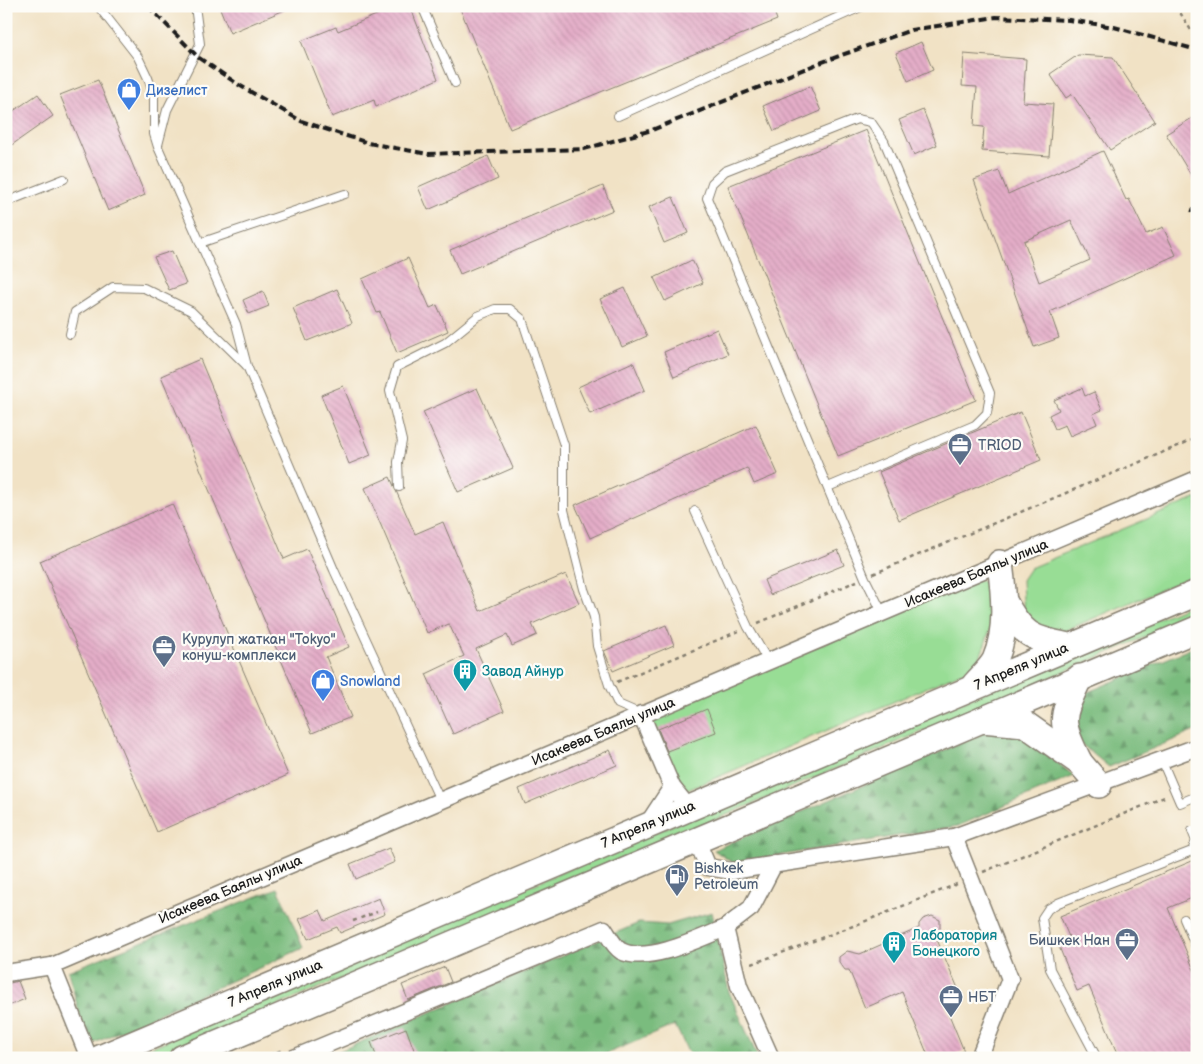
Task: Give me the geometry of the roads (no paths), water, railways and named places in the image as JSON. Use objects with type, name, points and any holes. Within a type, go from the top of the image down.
[{"type":"main road","points":[[972,687],[994,662],[1000,646],[1004,601],[1000,563]]},
{"type":"main road","name":"7 Апреля улица","points":[[100,1058],[688,807],[1197,593]]},
{"type":"main road","points":[[1004,601],[1015,621],[1025,632],[1040,640],[1068,646]]},
{"type":"main road","points":[[182,1058],[696,839],[1197,629]]},
{"type":"main road","points":[[1080,677],[1065,709],[1064,731],[1080,763]]},
{"type":"main road","points":[[978,720],[1025,724],[1080,763],[1099,785]]},
{"type":"street","name":"Исакеева Баялы улица","points":[[6,973],[52,966],[1197,479]]},
{"type":"street","points":[[641,714],[672,787],[688,807]]},
{"type":"street","points":[[696,839],[708,867],[732,871],[954,837],[1099,785],[1197,747]]},
{"type":"street","points":[[648,825],[672,787]]},
{"type":"street","points":[[954,837],[1010,980],[979,1058]]},
{"type":"street","points":[[294,1058],[312,1054],[604,929],[619,950],[635,955],[666,950],[725,928],[751,908],[774,864]]},
{"type":"street","points":[[725,928],[739,986],[771,1058]]},
{"type":"street","points":[[52,966],[89,1058]]},
{"type":"lane","points":[[98,6],[138,56],[148,78],[154,95],[154,134],[158,147],[236,324],[247,366],[334,570],[440,800]]},
{"type":"lane","points":[[158,147],[167,110],[200,44],[195,6]]},
{"type":"lane","points":[[422,6],[455,83]]},
{"type":"lane","points":[[618,116],[863,6]]},
{"type":"lane","points":[[828,487],[975,425],[987,413],[990,393],[884,141],[871,122],[858,119],[725,171],[712,183],[707,198],[865,578],[882,612]]},
{"type":"lane","points":[[6,202],[64,179]]},
{"type":"lane","points":[[200,244],[345,194]]},
{"type":"lane","points":[[70,334],[75,312],[113,286],[144,288],[191,311],[247,366]]},
{"type":"lane","points":[[399,487],[398,462],[402,441],[390,391],[397,367],[445,343],[478,316],[495,309],[510,309],[522,318],[564,445],[564,510],[584,589],[594,617],[597,646],[609,685],[618,704],[641,714]]},
{"type":"lane","points":[[695,511],[748,627],[768,661]]},
{"type":"lane","points":[[1162,761],[1182,806],[1197,796]]},
{"type":"lane","points":[[1097,1058],[1050,969],[1042,918],[1048,908],[1058,903],[1187,854],[1192,851],[1196,841],[1192,831]]},
{"type":"lane","points":[[1184,919],[1197,949]]},
{"type":"railway","points":[[148,6],[199,58],[239,85],[301,121],[368,143],[428,154],[584,149],[652,130],[817,64],[911,30],[996,17],[1069,20],[1114,27],[1197,50]]},
{"type":"railway","points":[[1191,210],[1197,212]]},
{"type":"place","name":"Дизелист","points":[[129,111]]},
{"type":"place","name":"TRIOD","points":[[960,466]]},
{"type":"place","name":"Курулуп жаткан \"Tokyo\" конуш-комплекси","points":[[164,668]]},
{"type":"place","name":"Завод Айнур","points":[[465,692]]},
{"type":"place","name":"Snowland","points":[[323,702]]},
{"type":"place","name":"Bishkek Petroleum","points":[[677,897]]},
{"type":"place","name":"Бишкек Нан","points":[[1127,961]]},
{"type":"place","name":"Лаборатория Бонецкого","points":[[894,964]]},
{"type":"place","name":"НБТ","points":[[951,1018]]}]
